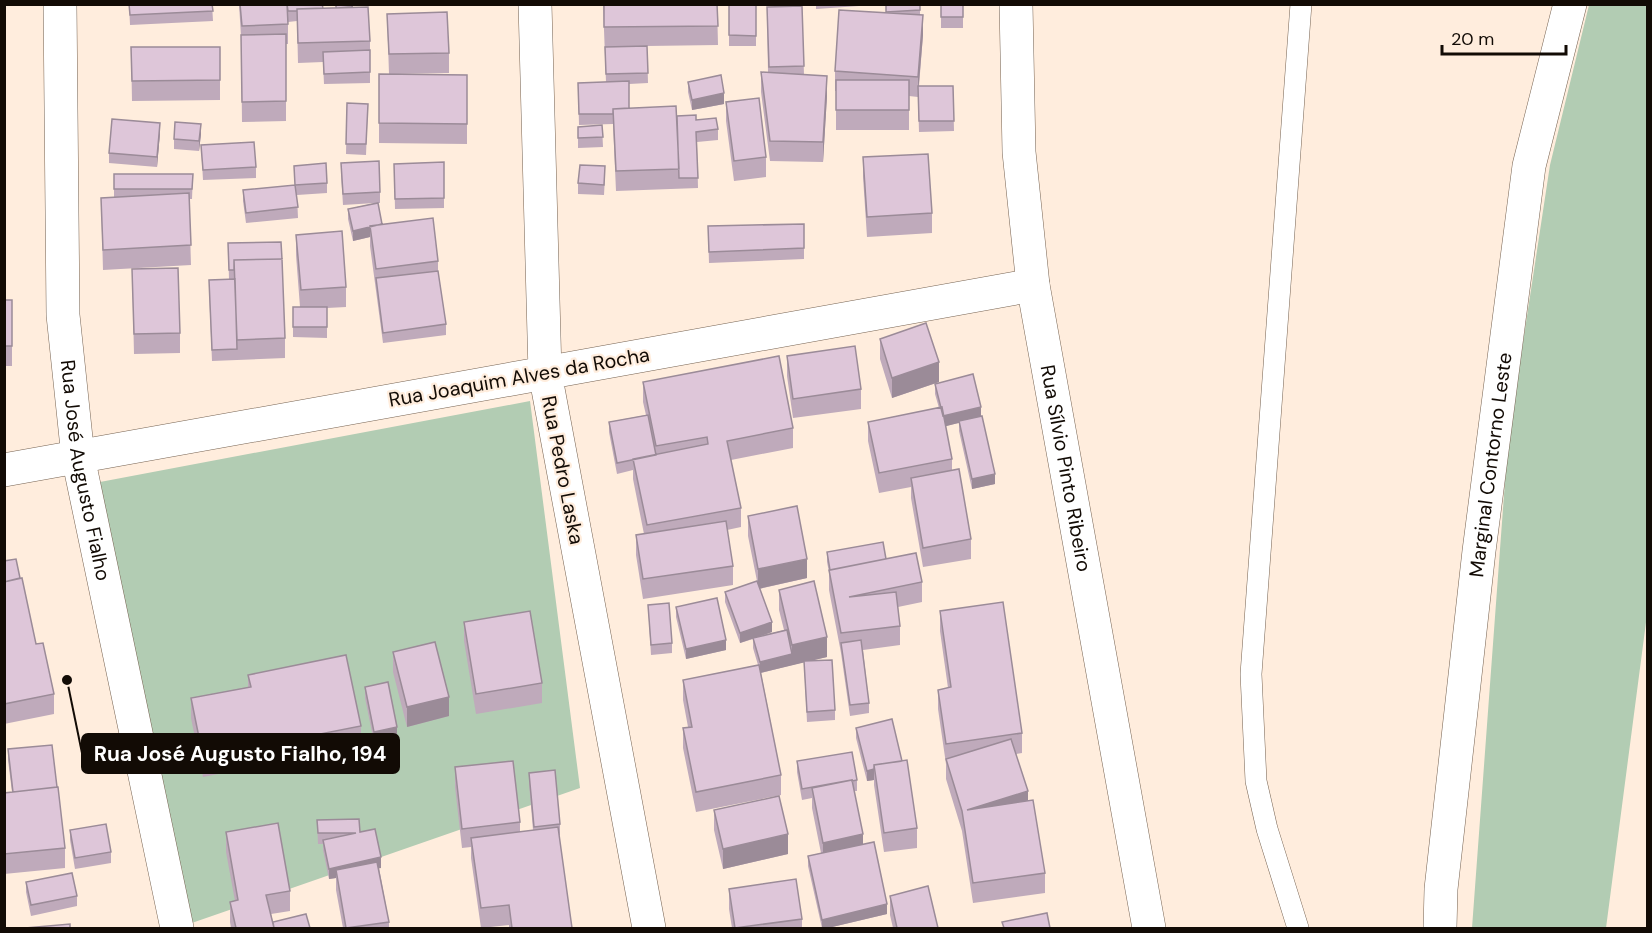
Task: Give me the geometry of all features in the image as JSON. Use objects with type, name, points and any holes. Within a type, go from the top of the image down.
[{"type":"street","name":"Rua José Augusto Fialho","points":[[60,4],[63,315],[78,457],[177,928]]},
{"type":"street","name":"Rua Pedro Laska","points":[[535,4],[545,373],[649,928]]},
{"type":"street","name":"Rua Sílvio Pinto Ribeiro","points":[[1016,4],[1019,152],[1033,285],[1149,928]]},
{"type":"street","name":"Marginal Contorno Leste","points":[[1440,928],[1440,889],[1479,551],[1529,166],[1570,4]]},
{"type":"street","name":"Rua Joaquim Alves da Rocha","points":[[4,470],[1033,285]]},
{"type":"lane","points":[[1298,928],[1267,829],[1256,782],[1251,674],[1301,4]]},
{"type":"green space","points":[[1589,5],[1647,5],[1648,607],[1606,928],[1472,928],[1508,441],[1550,165]]},
{"type":"green space","points":[[530,401],[580,788],[186,925],[100,482]]},
{"type":"building","points":[[129,4],[212,4],[213,11],[130,15]]},
{"type":"building","points":[[240,4],[287,4],[288,24],[242,26]]},
{"type":"building","points":[[287,4],[322,4],[323,8],[288,11]]},
{"type":"building","points":[[336,4],[352,4],[352,7],[336,8]]},
{"type":"building","points":[[604,4],[717,4],[718,26],[604,27]]},
{"type":"building","points":[[729,4],[756,4],[756,36],[729,35]]},
{"type":"building","points":[[886,4],[920,4],[920,10],[886,12]]},
{"type":"building","points":[[941,5],[963,5],[963,17],[941,17]]},
{"type":"building","points":[[802,6],[804,66],[769,67],[767,7]]},
{"type":"building","points":[[368,7],[370,41],[298,43],[297,9]]},
{"type":"building","points":[[839,10],[923,15],[918,77],[835,71]]},
{"type":"building","points":[[447,12],[449,53],[389,54],[387,14]]},
{"type":"building","points":[[286,34],[286,101],[242,102],[241,35]]},
{"type":"building","points":[[647,46],[648,73],[606,74],[605,47]]},
{"type":"building","points":[[131,47],[220,47],[220,80],[132,81]]},
{"type":"building","points":[[370,50],[370,72],[324,74],[323,52]]},
{"type":"building","points":[[761,72],[827,76],[823,142],[770,141]]},
{"type":"building","points":[[379,74],[467,75],[467,124],[379,123]]},
{"type":"building","points":[[721,75],[724,93],[692,100],[688,82]]},
{"type":"building","points":[[836,80],[909,80],[909,110],[836,110]]},
{"type":"building","points":[[629,81],[629,108],[613,109],[613,114],[579,114],[578,83]]},
{"type":"building","points":[[918,86],[953,86],[954,121],[919,121]]},
{"type":"building","points":[[759,98],[766,157],[734,161],[726,102]]},
{"type":"building","points":[[347,103],[368,104],[366,144],[346,144]]},
{"type":"building","points":[[676,106],[679,169],[616,171],[613,109]]},
{"type":"building","points":[[696,115],[696,120],[716,118],[718,129],[696,132],[698,178],[679,178],[677,116]]},
{"type":"building","points":[[112,119],[160,123],[157,157],[109,153]]},
{"type":"building","points":[[175,122],[201,124],[199,141],[174,139]]},
{"type":"building","points":[[602,125],[603,137],[578,138],[578,127]]},
{"type":"building","points":[[254,142],[256,167],[203,170],[201,145]]},
{"type":"building","points":[[928,154],[932,213],[867,217],[863,157]]},
{"type":"building","points":[[379,161],[380,192],[343,194],[341,163]]},
{"type":"building","points":[[444,162],[444,198],[395,199],[394,164]]},
{"type":"building","points":[[326,163],[327,183],[295,185],[294,166]]},
{"type":"building","points":[[580,165],[605,166],[604,185],[578,183]]},
{"type":"building","points":[[114,174],[193,174],[192,189],[114,189]]},
{"type":"building","points":[[295,185],[298,207],[246,213],[243,190]]},
{"type":"building","points":[[189,193],[191,245],[103,250],[101,198]]},
{"type":"building","points":[[378,203],[382,224],[353,231],[348,209]]},
{"type":"building","points":[[433,218],[438,261],[376,269],[370,226]]},
{"type":"building","points":[[804,224],[804,248],[709,252],[708,226]]},
{"type":"building","points":[[342,231],[346,287],[301,290],[296,235]]},
{"type":"building","points":[[281,242],[282,259],[234,260],[234,270],[229,270],[228,243]]},
{"type":"building","points":[[282,259],[285,338],[237,340],[234,260]]},
{"type":"building","points":[[178,268],[180,333],[134,334],[132,269]]},
{"type":"building","points":[[438,271],[446,324],[383,333],[376,278]]},
{"type":"building","points":[[235,279],[237,349],[212,350],[209,280]]},
{"type":"building","points":[[4,300],[12,300],[12,346],[4,346]]},
{"type":"building","points":[[293,307],[327,307],[327,327],[293,327]]},
{"type":"building","points":[[926,323],[939,362],[892,378],[880,339]]},
{"type":"building","points":[[855,346],[861,389],[793,399],[787,356]]},
{"type":"building","points":[[779,356],[793,428],[727,441],[741,508],[647,525],[633,459],[708,444],[707,437],[656,446],[643,382]]},
{"type":"building","points":[[973,374],[981,407],[943,416],[935,384]]},
{"type":"building","points":[[942,407],[952,459],[879,473],[868,422]]},
{"type":"building","points":[[648,415],[656,455],[617,463],[609,422]]},
{"type":"building","points":[[982,416],[995,474],[972,479],[959,421]]},
{"type":"building","points":[[959,469],[971,539],[923,548],[911,478]]},
{"type":"building","points":[[797,506],[807,559],[758,569],[748,516]]},
{"type":"building","points":[[726,521],[733,566],[643,579],[636,535]]},
{"type":"building","points":[[883,542],[886,559],[830,570],[827,552]]},
{"type":"building","points":[[916,553],[922,582],[849,597],[896,592],[900,626],[841,633],[829,570]]},
{"type":"building","points":[[16,559],[20,578],[4,582],[4,561]]},
{"type":"building","points":[[22,578],[36,644],[43,643],[54,694],[4,704],[4,582]]},
{"type":"building","points":[[757,581],[772,622],[740,633],[725,592]]},
{"type":"building","points":[[814,581],[827,637],[792,645],[779,590]]},
{"type":"building","points":[[717,598],[726,640],[686,649],[676,607]]},
{"type":"building","points":[[1003,602],[1022,733],[946,744],[938,690],[951,687],[940,611]]},
{"type":"building","points":[[669,603],[672,643],[651,645],[648,605]]},
{"type":"building","points":[[530,611],[542,683],[476,694],[464,622]]},
{"type":"building","points":[[787,630],[792,654],[760,662],[753,638]]},
{"type":"building","points":[[861,640],[869,703],[850,705],[841,643]]},
{"type":"building","points":[[435,642],[449,697],[407,707],[393,652]]},
{"type":"building","points":[[346,655],[361,726],[203,757],[191,698],[251,687],[248,675]]},
{"type":"building","points":[[832,660],[835,710],[807,712],[804,661]]},
{"type":"building","points":[[759,665],[781,775],[696,792],[683,728],[692,727],[683,680]]},
{"type":"building","points":[[388,682],[397,727],[374,732],[365,687]]},
{"type":"building","points":[[892,719],[902,761],[874,765],[874,769],[867,771],[856,728]]},
{"type":"building","points":[[1011,739],[1028,791],[967,810],[1033,800],[1045,873],[973,883],[962,811],[946,759]]},
{"type":"building","points":[[52,745],[57,787],[13,792],[8,749]]},
{"type":"building","points":[[852,752],[857,780],[802,789],[797,761]]},
{"type":"building","points":[[907,760],[917,828],[884,833],[874,765]]},
{"type":"building","points":[[513,761],[520,822],[462,829],[455,767]]},
{"type":"building","points":[[555,770],[560,824],[534,827],[529,773]]},
{"type":"building","points":[[852,780],[863,834],[823,843],[812,788]]},
{"type":"building","points":[[58,787],[65,848],[4,854],[4,793]]},
{"type":"building","points":[[779,796],[788,834],[723,849],[714,810]]},
{"type":"building","points":[[359,819],[360,832],[375,829],[381,857],[329,869],[323,840],[356,833],[318,833],[317,820]]},
{"type":"building","points":[[278,823],[290,891],[266,895],[274,928],[236,928],[230,902],[238,900],[226,832]]},
{"type":"building","points":[[106,824],[111,852],[75,858],[70,830]]},
{"type":"building","points":[[558,827],[572,928],[512,928],[509,905],[481,908],[471,838]]},
{"type":"building","points":[[874,842],[887,904],[822,920],[808,856]]},
{"type":"building","points":[[377,862],[389,922],[346,928],[336,870]]},
{"type":"building","points":[[72,873],[77,896],[31,905],[26,882]]},
{"type":"building","points":[[796,879],[802,919],[735,928],[729,889]]},
{"type":"building","points":[[928,886],[938,928],[897,928],[890,896]]},
{"type":"building","points":[[1047,913],[1050,928],[1004,928],[1002,922]]},
{"type":"building","points":[[306,914],[310,928],[274,928],[273,922]]},
{"type":"building","points":[[70,924],[70,928],[25,928]]},
{"type":"place","name":"Rua José Augusto Fialho, 194","points":[[67,680]]}]
